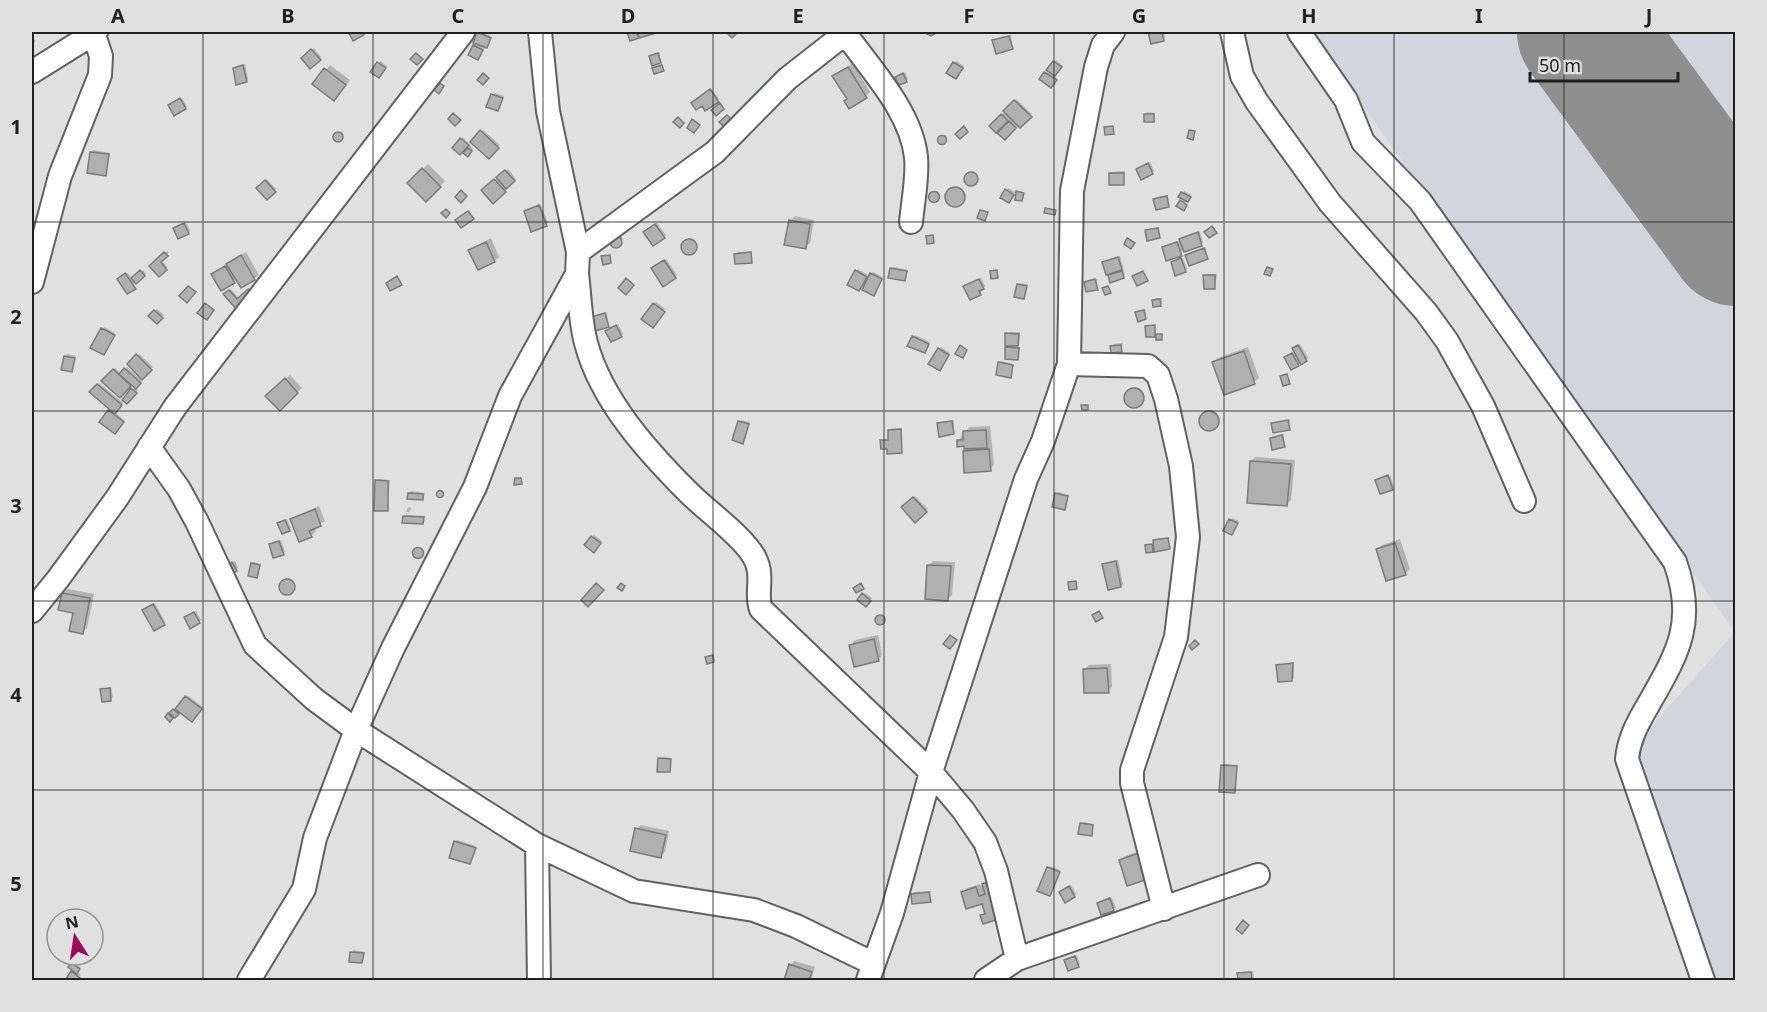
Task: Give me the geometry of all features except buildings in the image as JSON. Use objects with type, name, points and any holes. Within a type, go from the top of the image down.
[{"type":"street","points":[[32,72],[94,32],[101,56],[100,75],[60,176],[32,282]]},
{"type":"street","points":[[32,611],[117,498],[175,408],[463,32]]},
{"type":"street","points":[[540,32],[548,111],[578,252],[577,274],[585,341],[592,361],[615,403],[651,455],[752,553],[762,582],[759,602],[761,609],[931,772],[963,810],[985,842],[996,872],[1017,959]]},
{"type":"street","points":[[578,252],[715,152],[787,79],[846,32],[905,119],[912,136],[916,159],[911,222]]},
{"type":"street","points":[[148,447],[188,506],[255,645],[314,699],[356,730],[537,845],[634,891],[754,910],[796,926],[871,972],[892,913],[931,772],[1026,479],[1043,441],[1069,364],[1072,190],[1096,67],[1103,45],[1113,32]]},
{"type":"street","points":[[1232,32],[1242,76],[1257,102],[1330,203],[1426,312],[1447,341],[1483,406],[1524,501]]},
{"type":"street","points":[[1299,32],[1346,99],[1363,142],[1420,201],[1675,562],[1683,586],[1685,621],[1675,657],[1632,735],[1627,759],[1703,981]]},
{"type":"street","points":[[249,981],[304,889],[315,838],[356,730],[393,648],[475,487],[510,396],[577,274]]},
{"type":"street","points":[[1069,364],[1148,366],[1153,369],[1158,375],[1166,399],[1181,466],[1188,537],[1176,637],[1132,770],[1132,783],[1164,909]]},
{"type":"street","points":[[537,845],[539,981]]},
{"type":"street","points":[[986,981],[1017,959],[1258,875]]},
{"type":"shaded area","points":[[1311,32],[1735,32],[1735,632]]},
{"type":"shaded area","points":[[1735,632],[1735,980],[1708,980],[1632,755],[1635,745]]},
{"type":"taxiway","points":[[1638,105],[1637,66],[1642,32]]},
{"type":"runway","points":[[1584,32],[1736,239]]}]
